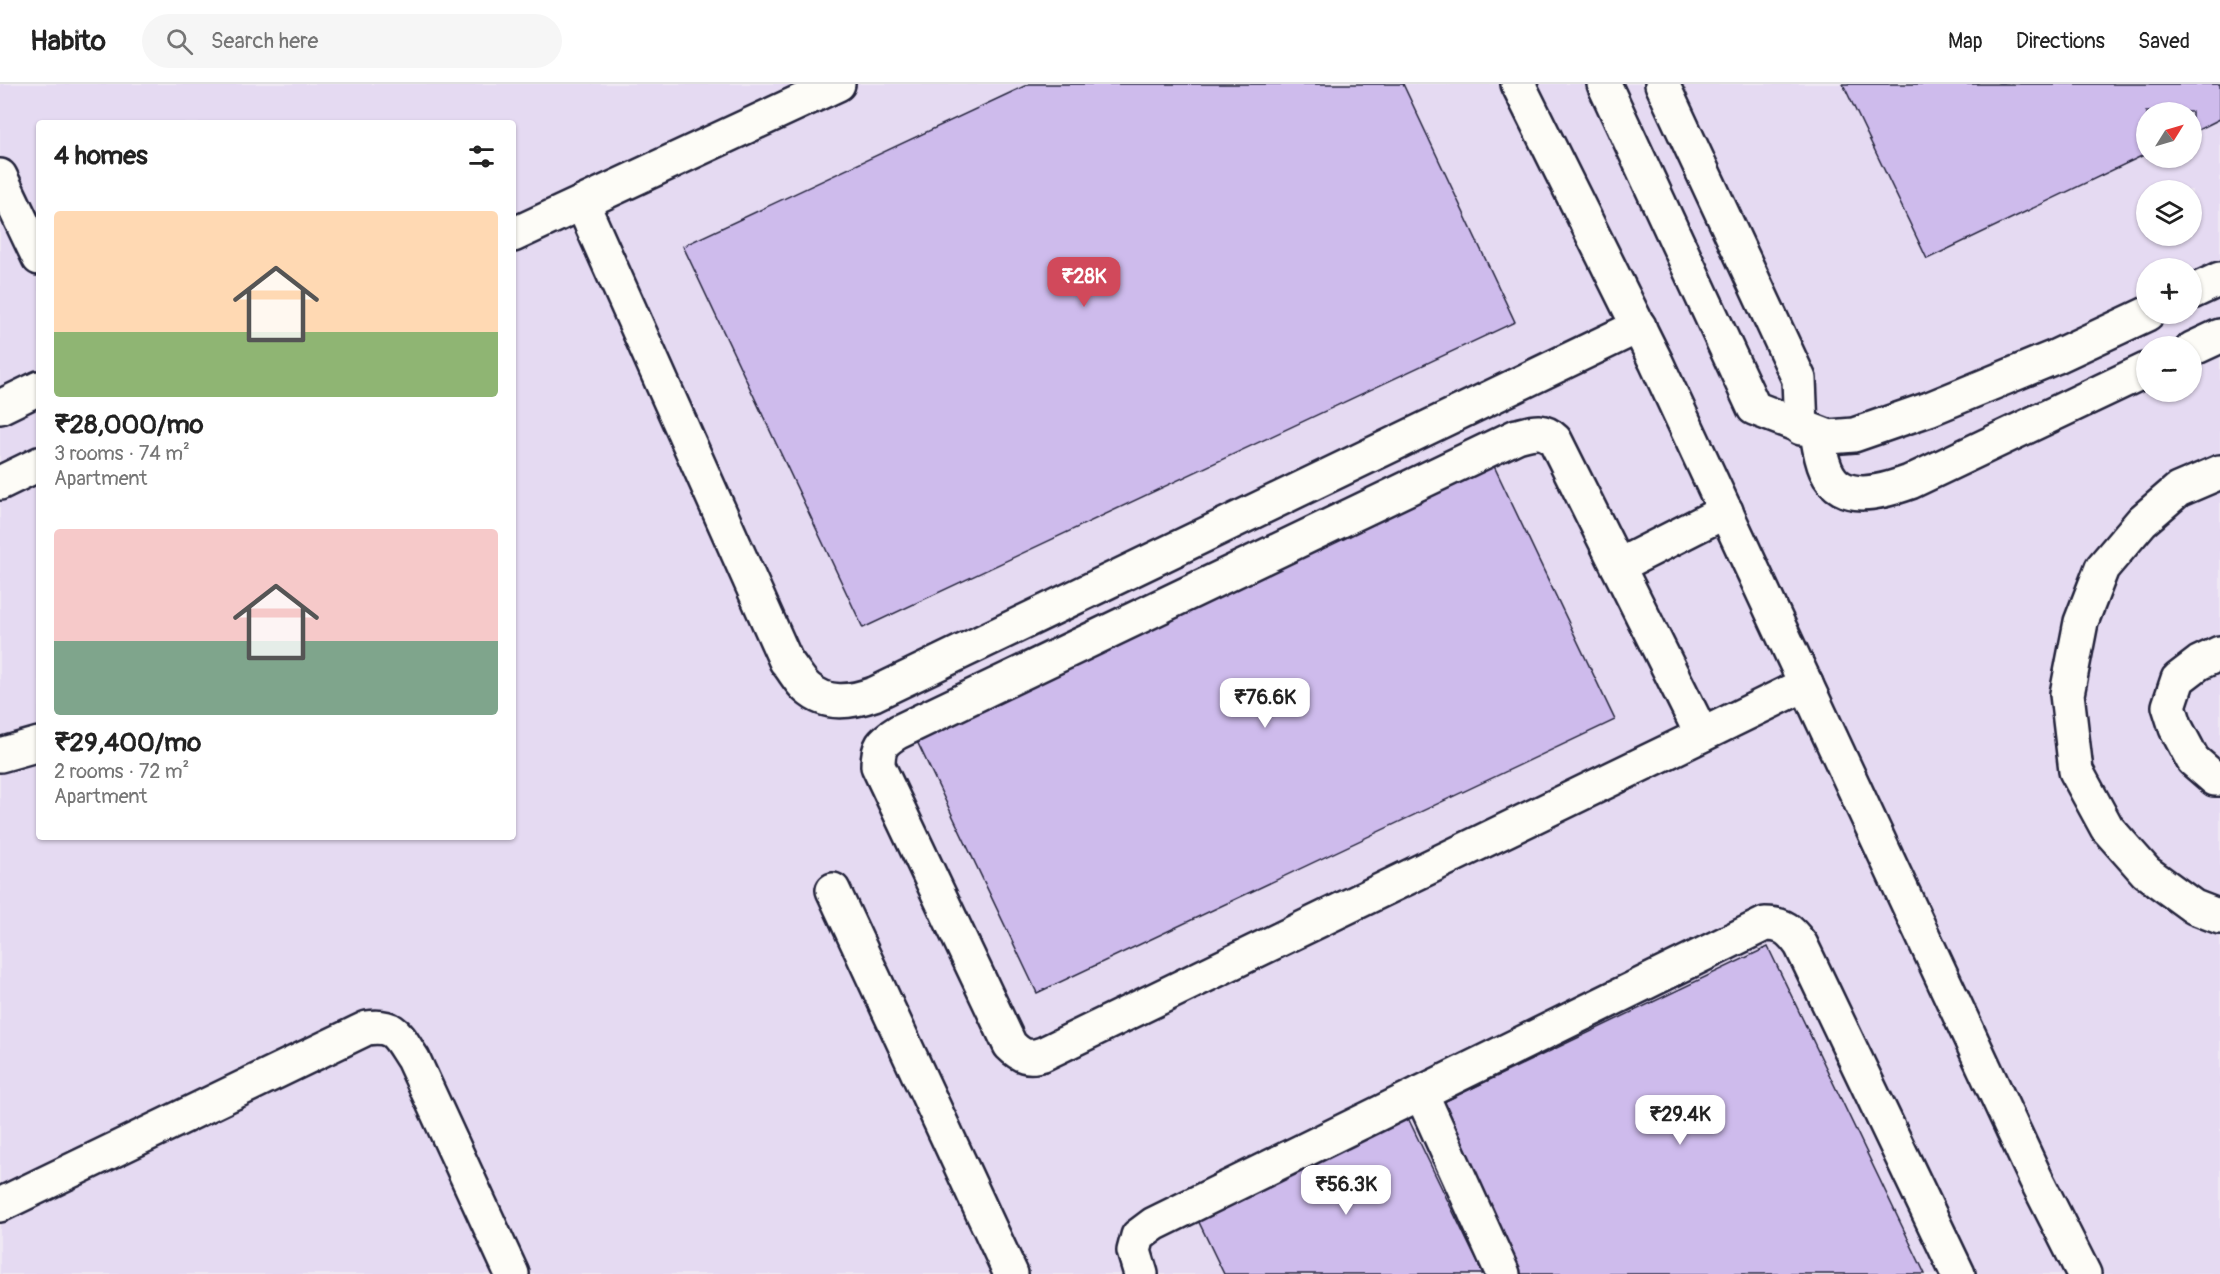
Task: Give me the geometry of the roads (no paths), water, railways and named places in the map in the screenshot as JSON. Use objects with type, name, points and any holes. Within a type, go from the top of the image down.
[{"type":"lane","points":[[516,234],[838,84]]},
{"type":"lane","points":[[1518,84],[1639,326],[2036,1179],[2084,1274]]},
{"type":"lane","points":[[1604,84],[1754,408],[1828,437],[1854,435],[1929,409],[2055,357],[2136,319]]},
{"type":"lane","points":[[1662,84],[1799,379],[1809,430],[1826,471],[1838,487],[1860,494],[1883,492],[1910,482],[2136,375]]},
{"type":"lane","points":[[1647,178],[1695,155]]},
{"type":"lane","points":[[0,176],[36,252]]},
{"type":"lane","points":[[582,203],[786,661],[807,688],[831,701],[852,702],[874,694],[1639,326]]},
{"type":"lane","points":[[2202,287],[2220,279]]},
{"type":"lane","points":[[2202,344],[2220,336]]},
{"type":"lane","points":[[0,407],[36,389]]},
{"type":"lane","points":[[1702,735],[1556,440],[1546,432],[1532,432],[1517,436],[898,732],[883,741],[878,753],[878,766],[1010,1045],[1021,1055],[1032,1058],[1043,1054],[1702,735],[1806,684]]},
{"type":"lane","points":[[0,483],[36,465]]},
{"type":"lane","points":[[2220,472],[2178,490],[2142,521],[2102,568],[2081,622],[2067,694],[2076,771],[2107,828],[2146,872],[2194,907],[2220,917]]},
{"type":"lane","points":[[1618,566],[1726,511]]},
{"type":"lane","points":[[2220,653],[2199,663],[2178,679],[2169,706],[2176,728],[2193,760],[2215,779],[2220,779]]},
{"type":"lane","points":[[0,755],[36,745]]},
{"type":"lane","points":[[833,890],[1011,1274]]},
{"type":"lane","points":[[1141,1274],[1134,1251],[1138,1236],[1154,1224],[1765,924],[1779,924],[1790,931],[1801,945],[1958,1274]]},
{"type":"lane","points":[[0,1205],[367,1028],[381,1026],[395,1032],[413,1059],[512,1274]]},
{"type":"lane","points":[[1421,1093],[1503,1274]]}]
